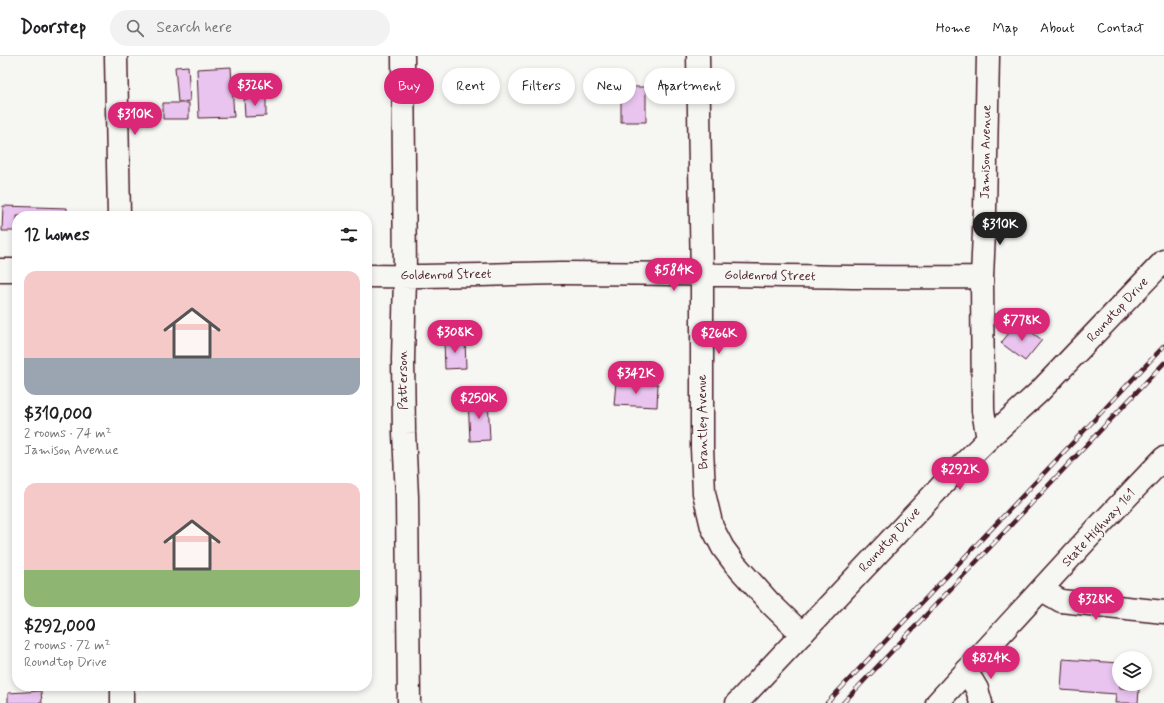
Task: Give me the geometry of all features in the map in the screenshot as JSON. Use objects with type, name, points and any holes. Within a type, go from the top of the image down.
[{"type":"street","points":[[116,56],[119,211]]},
{"type":"street","name":"Patterson","points":[[403,56],[405,276],[403,360],[407,497],[409,703]]},
{"type":"street","name":"Brantley Avenue","points":[[698,56],[702,275],[702,448],[704,493],[712,527],[722,548],[770,603],[802,634]]},
{"type":"street","name":"Jamison Avenue","points":[[988,56],[982,277],[983,411],[988,439]]},
{"type":"street","name":"Roundtop Drive","points":[[737,703],[948,479],[988,439],[1039,392],[1164,261]]},
{"type":"street","points":[[0,270],[12,270]]},
{"type":"street","name":"Goldenrod Street","points":[[372,276],[562,273],[905,278],[982,277]]},
{"type":"street","name":"State Highway 161","points":[[937,703],[1101,524],[1164,458]]},
{"type":"street","points":[[1042,590],[1061,601],[1164,612]]},
{"type":"street","points":[[967,672],[977,690],[981,703]]},
{"type":"street","points":[[122,691],[122,703]]},
{"type":"building","points":[[188,66],[190,101],[178,102],[175,67]]},
{"type":"building","points":[[231,67],[234,117],[199,118],[197,69]]},
{"type":"building","points":[[636,87],[644,87],[646,122],[621,122],[621,104],[636,104]]},
{"type":"building","points":[[266,98],[266,116],[245,117],[244,99]]},
{"type":"building","points":[[163,103],[189,103],[189,119],[163,119]]},
{"type":"building","points":[[3,206],[67,208],[67,211],[12,211],[12,231],[2,231]]},
{"type":"building","points":[[1018,322],[1042,340],[1025,361],[1001,343]]},
{"type":"building","points":[[465,339],[466,368],[445,369],[444,340]]},
{"type":"building","points":[[616,382],[658,384],[657,407],[614,405]]},
{"type":"building","points":[[488,398],[490,440],[470,441],[468,399]]},
{"type":"building","points":[[1063,659],[1112,662],[1112,691],[1139,691],[1138,703],[1115,703],[1116,694],[1061,690]]},
{"type":"building","points":[[41,691],[42,703],[8,703],[8,693]]},
{"type":"railway","points":[[827,703],[1164,346]]},
{"type":"railway","points":[[843,703],[1164,363]]}]
